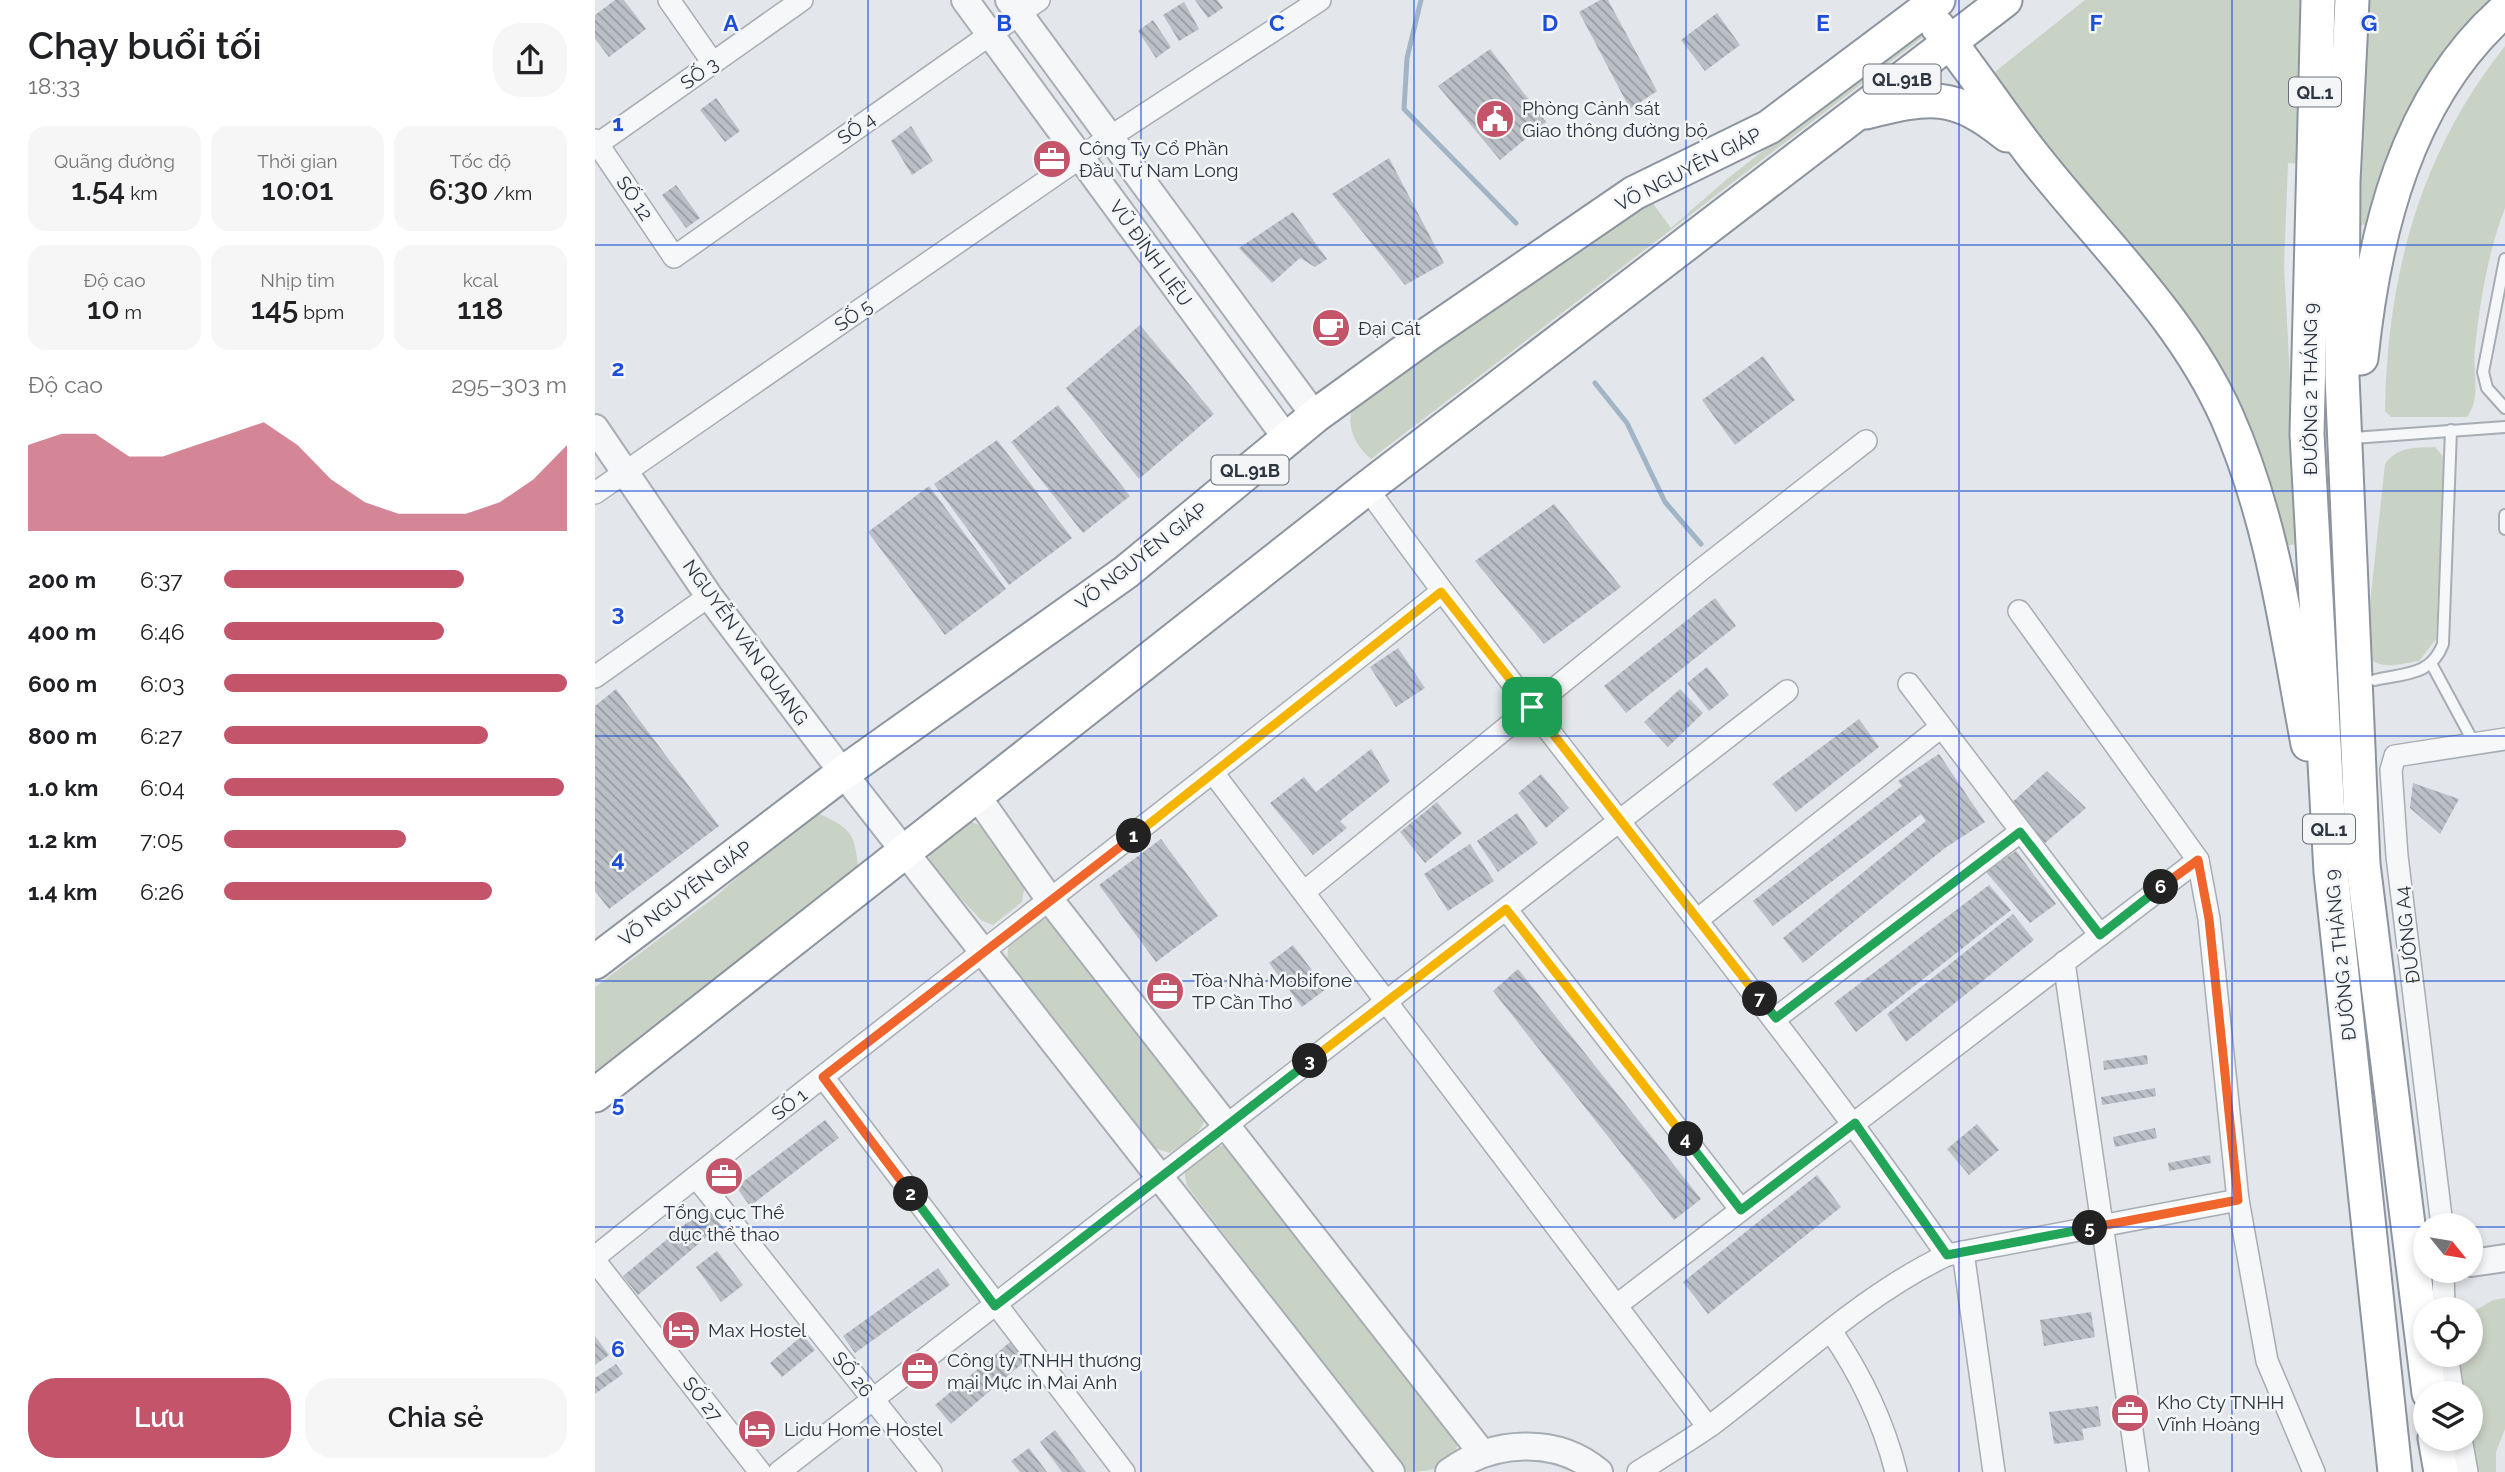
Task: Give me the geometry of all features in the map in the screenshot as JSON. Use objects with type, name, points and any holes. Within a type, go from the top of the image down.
[{"type":"highway","name":"QL.91B","points":[[595,1095],[903,850],[977,796],[1367,488],[2005,0]]},
{"type":"highway","name":"QL.1","points":[[2318,0],[2327,183]]},
{"type":"highway","name":"QL.1","points":[[2327,183],[2352,0]]},
{"type":"highway","points":[[1927,3],[1951,43],[2033,155],[2144,286],[2194,355],[2226,416],[2253,485],[2272,550],[2332,872]]},
{"type":"highway","name":"VÕ NGUYÊN GIÁP","points":[[595,962],[843,773],[1126,572],[1315,416],[1634,193],[1769,127],[1927,3]]},
{"type":"highway","points":[[2352,591],[2353,438],[2369,282],[2391,200],[2413,136],[2443,83],[2480,32],[2505,10]]},
{"type":"highway","points":[[1853,114],[1932,99],[1957,104],[1982,114],[2033,155]]},
{"type":"highway","name":"ĐƯỜNG 2 THÁNG 9","points":[[2327,183],[2342,376],[2363,864],[2428,1381]]},
{"type":"highway","name":"ĐƯỜNG 2 THÁNG 9","points":[[2327,183],[2307,434],[2332,872],[2395,1472]]},
{"type":"highway","points":[[2437,1451],[2441,1472]]},
{"type":"street","points":[[669,0],[713,63]]},
{"type":"street","name":"SỐ 3","points":[[596,143],[802,0]]},
{"type":"street","name":"VŨ ĐÌNH LIỆU","points":[[965,0],[1287,439]]},
{"type":"street","name":"SỐ 5","points":[[595,493],[1110,137],[1320,0]]},
{"type":"street","name":"VŨ ĐÌNH LIỆU","points":[[1023,4],[1110,137],[1315,416]]},
{"type":"street","name":"SỐ 4","points":[[674,257],[990,33],[1023,4]]},
{"type":"street","name":"SỐ 12","points":[[596,143],[674,257]]},
{"type":"street","name":"NGUYỄN VĂN QUANG","points":[[595,428],[709,596],[843,773],[1391,1472]]},
{"type":"street","points":[[1304,892],[1866,441]]},
{"type":"street","points":[[1367,488],[1441,592],[1776,1018],[1955,1253],[1994,1472]]},
{"type":"street","name":"SỐ 1","points":[[595,1259],[982,951],[1214,774],[1441,592]]},
{"type":"street","points":[[595,677],[709,596]]},
{"type":"street","points":[[2019,611],[2198,860],[2209,919],[2238,1200],[2267,1361],[2314,1472]]},
{"type":"street","points":[[1909,684],[2100,935]]},
{"type":"street","points":[[779,1472],[1787,691]]},
{"type":"street","points":[[1697,920],[1941,727]]},
{"type":"street","name":"ĐƯỜNG A4","points":[[2441,1213],[2397,856],[2391,770],[2395,756],[2505,739]]},
{"type":"street","points":[[1214,774],[1709,1427]]},
{"type":"street","points":[[977,796],[1050,900],[1482,1453]]},
{"type":"street","points":[[1776,1018],[2020,832]]},
{"type":"street","points":[[1617,1305],[2198,860]]},
{"type":"street","points":[[1506,909],[1741,1210]]},
{"type":"street","points":[[2064,962],[2138,1472]]},
{"type":"street","points":[[823,1077],[1124,1472]]},
{"type":"street","name":"SỐ 26","points":[[696,1177],[931,1472]]},
{"type":"street","points":[[1638,1472],[1709,1427],[1831,1331],[1925,1265],[1955,1253],[2238,1200]]},
{"type":"street","points":[[2483,1261],[2505,1258]]},
{"type":"street","name":"SỐ 27","points":[[595,1259],[760,1472]]},
{"type":"street","points":[[1831,1331],[1854,1365],[1879,1415],[1896,1472]]},
{"type":"street","points":[[1449,1472],[1482,1453],[1518,1445],[1554,1449],[1588,1463],[1599,1472]]},
{"type":"street","points":[[2463,1451],[2467,1472]]},
{"type":"lane","points":[[2505,259],[2483,372],[2487,388],[2505,408]]},
{"type":"lane","points":[[2353,438],[2505,427]]},
{"type":"lane","points":[[2375,680],[2422,670],[2432,664],[2443,644],[2451,430]]},
{"type":"lane","points":[[2505,515],[2505,529]]},
{"type":"lane","points":[[2432,664],[2475,743]]},
{"type":"green space","points":[[2085,0],[2498,0],[2446,49],[2418,104],[2372,226],[2356,224],[2362,166],[2288,163],[2284,266],[2299,544],[2288,545],[2232,414],[2041,141],[1991,75]]},
{"type":"green space","points":[[1921,27],[1927,34],[1371,459],[1361,448],[1351,429],[1353,408],[1649,198],[1671,228],[1727,179]]},
{"type":"green space","points":[[2505,46],[2505,208],[2489,259],[2482,295],[2474,357],[2476,384],[2472,409],[2467,417],[2391,417],[2385,411],[2387,361],[2401,264],[2414,218],[2430,173],[2451,129]]},
{"type":"green space","points":[[2435,447],[2444,458],[2436,639],[2419,661],[2381,664],[2374,662],[2365,650],[2385,464],[2401,451]]},
{"type":"green space","points":[[820,814],[845,828],[850,834],[858,868],[595,1082],[595,987],[715,897],[781,839]]},
{"type":"green space","points":[[966,823],[979,825],[1025,885],[1022,902],[993,925],[982,921],[932,868],[929,858],[931,849]]},
{"type":"green space","points":[[1047,919],[1056,924],[1205,1114],[1198,1132],[1170,1153],[1154,1148],[1007,960],[1009,940],[1040,920]]},
{"type":"green space","points":[[1218,1146],[1227,1146],[1456,1435],[1457,1446],[1450,1461],[1435,1469],[1407,1472],[1187,1186],[1184,1170]]},
{"type":"green space","points":[[2505,1298],[2505,1429],[2496,1452],[2496,1472],[2472,1472],[2472,1451],[2483,1451],[2483,1381],[2459,1381],[2458,1367],[2483,1367],[2483,1306],[2493,1300]]},
{"type":"building","points":[[615,0],[624,0],[646,29],[609,57],[595,39],[595,15]]},
{"type":"building","points":[[1195,0],[1217,0],[1223,8],[1208,18]]},
{"type":"building","points":[[1600,0],[1608,0],[1657,91],[1630,109],[1579,12]]},
{"type":"building","points":[[1184,2],[1199,29],[1179,41],[1163,15]]},
{"type":"building","points":[[1717,13],[1740,45],[1705,71],[1681,40]]},
{"type":"building","points":[[1153,20],[1171,47],[1156,58],[1138,31]]},
{"type":"building","points":[[1490,49],[1546,122],[1500,160],[1438,86]]},
{"type":"building","points":[[716,98],[740,131],[725,142],[700,110]]},
{"type":"building","points":[[911,126],[933,161],[912,175],[891,141]]},
{"type":"building","points":[[1389,158],[1444,263],[1405,285],[1332,194]]},
{"type":"building","points":[[676,185],[700,218],[686,228],[662,195]]},
{"type":"building","points":[[1293,212],[1327,259],[1315,267],[1300,258],[1272,283],[1239,248]]},
{"type":"building","points":[[1140,325],[1214,414],[1139,479],[1066,388]]},
{"type":"building","points":[[1763,356],[1795,400],[1735,445],[1702,400]]},
{"type":"building","points":[[1058,405],[1130,496],[1083,533],[1011,442]]},
{"type":"building","points":[[997,440],[1072,538],[1009,585],[934,484]]},
{"type":"building","points":[[929,486],[1006,589],[945,635],[868,532]]},
{"type":"building","points":[[1554,504],[1621,587],[1544,644],[1475,561]]},
{"type":"building","points":[[1715,598],[1736,626],[1626,713],[1604,686]]},
{"type":"building","points":[[1398,648],[1425,688],[1396,707],[1370,667]]},
{"type":"building","points":[[1707,667],[1729,695],[1709,711],[1687,683]]},
{"type":"building","points":[[616,689],[719,826],[609,909],[595,891],[595,706]]},
{"type":"building","points":[[1680,689],[1703,713],[1668,747],[1644,722]]},
{"type":"building","points":[[1859,719],[1879,747],[1796,812],[1772,784]]},
{"type":"building","points":[[1371,749],[1390,781],[1340,821],[1347,828],[1313,855],[1270,803],[1304,777],[1316,792]]},
{"type":"building","points":[[1939,754],[1985,822],[1945,848],[1803,963],[1783,938],[1926,821],[1921,814],[1773,926],[1753,901],[1902,786],[1898,781]]},
{"type":"building","points":[[2047,771],[2086,808],[2045,843],[2009,805]]},
{"type":"building","points":[[1541,774],[1569,808],[1546,828],[1518,793]]},
{"type":"building","points":[[2413,783],[2459,799],[2440,834],[2410,808]]},
{"type":"building","points":[[1437,802],[1462,833],[1425,863],[1400,832]]},
{"type":"building","points":[[1517,813],[1538,843],[1498,872],[1477,841]]},
{"type":"building","points":[[1161,839],[1218,916],[1156,962],[1099,885]]},
{"type":"building","points":[[1470,844],[1494,881],[1448,911],[1424,874]]},
{"type":"building","points":[[2016,851],[2056,904],[2030,923],[1986,872]]},
{"type":"building","points":[[1989,885],[2011,910],[1856,1032],[1834,1003]]},
{"type":"building","points":[[2013,914],[2034,940],[1906,1042],[1887,1014]]},
{"type":"building","points":[[1293,945],[1326,989],[1302,1007],[1269,963]]},
{"type":"building","points":[[1518,969],[1701,1199],[1674,1220],[1493,991]]},
{"type":"building","points":[[2147,1055],[2148,1064],[2104,1070],[2103,1061]]},
{"type":"building","points":[[2155,1088],[2156,1096],[2102,1105],[2101,1097]]},
{"type":"building","points":[[825,1120],[839,1138],[750,1206],[736,1187]]},
{"type":"building","points":[[1977,1124],[1999,1150],[1969,1175],[1947,1149]]},
{"type":"building","points":[[2155,1128],[2157,1138],[2115,1147],[2113,1137]]},
{"type":"building","points":[[2210,1155],[2211,1163],[2169,1171],[2168,1163]]},
{"type":"building","points":[[1817,1175],[1841,1207],[1708,1314],[1683,1282]]},
{"type":"building","points":[[707,1206],[722,1224],[638,1295],[623,1276]]},
{"type":"building","points":[[717,1251],[743,1285],[721,1302],[696,1267]]},
{"type":"building","points":[[938,1268],[950,1285],[855,1353],[843,1336]]},
{"type":"building","points":[[2091,1312],[2095,1337],[2044,1346],[2040,1320]]},
{"type":"building","points":[[803,1335],[815,1350],[782,1377],[770,1363]]},
{"type":"building","points":[[595,1336],[609,1355],[595,1365]]},
{"type":"building","points":[[1016,1337],[1031,1356],[951,1424],[935,1405]]},
{"type":"building","points":[[616,1364],[623,1374],[595,1394],[595,1378]]},
{"type":"building","points":[[2098,1406],[2101,1426],[2082,1429],[2084,1440],[2054,1444],[2049,1412]]},
{"type":"building","points":[[1055,1430],[1086,1472],[1062,1472],[1040,1442]]},
{"type":"building","points":[[1029,1448],[1047,1472],[1020,1472],[1011,1461]]},
{"type":"waterway","points":[[1421,0],[1407,58],[1404,109],[1516,223]]},
{"type":"waterway","points":[[1595,383],[1627,423],[1665,502],[1701,544]]},
{"type":"place","name":"Phòng Cảnh sát Giao thông đường bộ","points":[[1495,119]]},
{"type":"place","name":"Công Ty Cổ Phần Đầu Tư Nam Long","points":[[1052,159]]},
{"type":"place","name":"Đại Cát","points":[[1331,328]]},
{"type":"place","name":"Tòa Nhà Mobifone TP Cần Thơ","points":[[1165,991]]},
{"type":"place","name":"Tổng cục Thể dục thể thao","points":[[724,1176]]},
{"type":"place","name":"Max Hostel","points":[[681,1330]]},
{"type":"place","name":"Công ty TNHH thương mại Mực in Mai Anh","points":[[920,1371]]},
{"type":"place","name":"Kho Cty TNHH Vĩnh Hoàng","points":[[2130,1413]]},
{"type":"place","name":"Lidu Home Hostel","points":[[757,1429]]},
{"type":"route","points":[[1441,592],[1532,707],[1776,1018],[2020,832],[2100,935],[2198,860],[2209,919],[2238,1200],[1947,1255],[1855,1123],[1741,1210],[1506,909],[995,1306],[823,1077],[982,951],[1214,774],[1441,592]]}]
